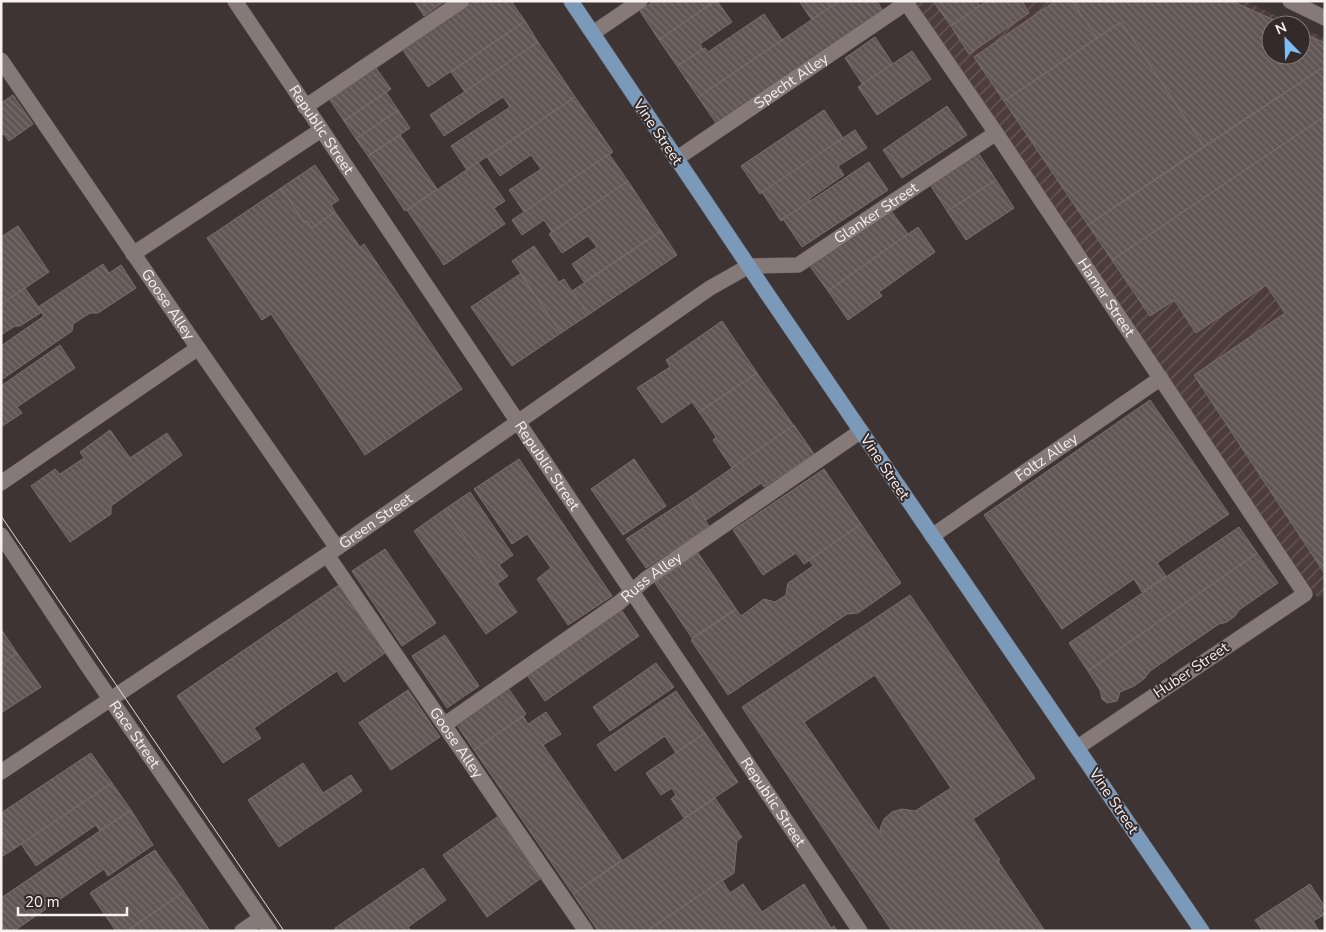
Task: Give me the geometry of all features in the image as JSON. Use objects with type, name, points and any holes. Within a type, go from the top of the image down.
[{"type":"main road","name":"Vine Street","points":[[571,1],[676,159],[1202,931]]},
{"type":"street","name":"Republic Street","points":[[235,1],[860,931]]},
{"type":"street","points":[[305,107],[462,1]]},
{"type":"street","points":[[593,33],[640,1]]},
{"type":"street","points":[[1290,1],[1325,18]]},
{"type":"street","name":"Hamer Street","points":[[906,2],[1305,594]]},
{"type":"street","name":"Specht Alley","points":[[676,159],[906,2]]},
{"type":"street","name":"Goose Alley","points":[[1,60],[198,348],[444,724],[586,931]]},
{"type":"street","points":[[133,254],[320,130]]},
{"type":"street","name":"Glanker Street","points":[[749,266],[798,265],[996,133]]},
{"type":"street","name":"Green Street","points":[[1,772],[332,551],[710,288],[749,266]]},
{"type":"street","points":[[1,483],[198,348]]},
{"type":"street","name":"Foltz Alley","points":[[932,536],[1161,378]]},
{"type":"street","name":"Russ Alley","points":[[444,724],[615,605],[646,579],[861,431]]},
{"type":"street","name":"Race Street","points":[[1,535],[111,700],[266,924]]},
{"type":"street","name":"Huber Street","points":[[1078,747],[1305,594]]},
{"type":"street","points":[[242,931],[266,924]]},
{"type":"shaded area","points":[[912,1],[1246,1],[1275,15],[1261,15],[1261,65],[1311,65],[1311,32],[1325,38],[1325,597],[1317,597]]},
{"type":"building","points":[[414,1],[445,1],[424,16]]},
{"type":"building","points":[[475,1],[511,1],[525,21],[428,87],[403,50]]},
{"type":"building","points":[[654,1],[715,1],[659,40],[640,11]]},
{"type":"building","points":[[717,1],[732,22],[700,44],[703,49],[677,66],[659,40]]},
{"type":"building","points":[[799,1],[839,1],[812,20]]},
{"type":"building","points":[[839,1],[877,1],[883,11],[716,123],[698,97]]},
{"type":"building","points":[[933,1],[977,1],[980,6],[951,26]]},
{"type":"building","points":[[987,1],[1022,1],[1029,13],[969,54],[951,26]]},
{"type":"building","points":[[1055,1],[1072,1],[1097,38],[1004,101],[974,57]]},
{"type":"building","points":[[1072,1],[1232,1],[1263,15],[1261,15],[1261,65],[1311,65],[1311,37],[1325,43],[1325,66],[1204,146],[1121,22],[1097,38]]},
{"type":"building","points":[[764,14],[782,40],[698,97],[677,66],[705,48],[708,52]]},
{"type":"building","points":[[525,21],[538,42],[465,92],[451,72]]},
{"type":"building","points":[[1121,22],[1204,146],[1088,225],[1004,101]]},
{"type":"building","points":[[875,37],[893,64],[863,85],[845,58]]},
{"type":"building","points":[[538,42],[575,97],[467,170],[451,146],[510,107],[503,97],[444,136],[430,115]]},
{"type":"building","points":[[912,51],[931,79],[877,115],[858,87]]},
{"type":"building","points":[[1325,66],[1325,116],[1112,260],[1088,225]]},
{"type":"building","points":[[376,68],[391,89],[344,121],[330,100]]},
{"type":"building","points":[[386,92],[398,110],[356,139],[344,121]]},
{"type":"building","points":[[13,95],[33,124],[9,141],[4,134],[1,136],[1,103]]},
{"type":"building","points":[[575,97],[613,152],[524,212],[509,190],[541,169],[531,155],[500,176],[487,157]]},
{"type":"building","points":[[947,106],[967,135],[902,178],[883,150]]},
{"type":"building","points":[[398,110],[410,128],[368,156],[356,139]]},
{"type":"building","points":[[824,110],[843,138],[760,194],[741,166]]},
{"type":"building","points":[[1325,116],[1325,574],[1194,375],[1285,313],[1266,285],[1196,333],[1174,300],[1150,316],[1112,260]]},
{"type":"building","points":[[855,130],[867,148],[838,166],[844,175],[809,199],[811,201],[781,221],[762,192]]},
{"type":"building","points":[[400,135],[437,189],[405,211],[368,156]]},
{"type":"building","points":[[977,151],[996,180],[947,211],[929,183]]},
{"type":"building","points":[[609,154],[628,181],[552,232],[544,220],[522,235],[512,220]]},
{"type":"building","points":[[478,162],[505,201],[494,208],[505,224],[444,265],[407,210]]},
{"type":"building","points":[[869,162],[888,190],[802,247],[783,219]]},
{"type":"building","points":[[315,165],[339,200],[331,205],[335,212],[312,228],[307,221],[304,222],[281,188]]},
{"type":"building","points":[[996,180],[1014,208],[966,240],[947,211]]},
{"type":"building","points":[[628,181],[661,231],[584,282],[572,264],[597,247],[588,236],[562,253],[549,234]]},
{"type":"building","points":[[281,188],[304,222],[307,221],[312,228],[335,212],[360,247],[364,244],[462,389],[365,455],[271,314],[262,320],[207,238]]},
{"type":"building","points":[[889,208],[908,234],[828,291],[809,265]]},
{"type":"building","points":[[18,226],[49,272],[1,304],[1,237]]},
{"type":"building","points":[[918,227],[935,252],[879,292],[882,296],[848,320],[828,291]]},
{"type":"building","points":[[661,231],[677,255],[588,315],[572,291]]},
{"type":"building","points":[[534,246],[559,282],[564,279],[588,315],[561,333],[512,261]]},
{"type":"building","points":[[103,264],[109,273],[121,265],[136,288],[98,313],[90,313],[73,324],[72,331],[1,380],[1,346],[44,316],[38,307]]},
{"type":"building","points":[[520,274],[561,333],[512,366],[471,307]]},
{"type":"building","points":[[25,288],[42,312],[1,335],[1,304]]},
{"type":"building","points":[[722,321],[757,373],[699,412],[692,402],[662,423],[637,388],[670,367],[666,360]]},
{"type":"building","points":[[60,345],[75,368],[17,407],[22,413],[1,427],[1,386]]},
{"type":"building","points":[[757,373],[794,426],[732,468],[713,440],[716,437],[699,412]]},
{"type":"building","points":[[1150,400],[1229,514],[1157,563],[1166,576],[1142,592],[1134,579],[1062,629],[984,515]]},
{"type":"building","points":[[794,425],[814,454],[764,487],[761,483],[706,520],[690,497]]},
{"type":"building","points":[[110,430],[130,458],[167,433],[182,455],[111,506],[111,514],[70,542],[31,486],[55,469],[60,474],[84,458],[80,452]]},
{"type":"building","points":[[519,459],[612,596],[568,625],[537,579],[551,568],[527,534],[512,544],[474,489]]},
{"type":"building","points":[[634,459],[666,506],[623,535],[591,489]]},
{"type":"building","points":[[824,469],[861,524],[804,564],[796,553],[763,575],[733,530]]},
{"type":"building","points":[[470,492],[513,555],[499,565],[508,576],[497,584],[445,509]]},
{"type":"building","points":[[690,497],[709,526],[646,568],[626,539]]},
{"type":"building","points":[[445,509],[517,612],[486,634],[414,531]]},
{"type":"building","points":[[861,524],[901,583],[858,613],[847,614],[728,695],[691,640],[736,609],[741,616],[764,599],[775,602],[786,595],[788,583],[813,566],[809,560]]},
{"type":"building","points":[[1239,527],[1257,553],[1088,671],[1069,643]]},
{"type":"building","points":[[385,549],[436,623],[402,646],[352,571]]},
{"type":"building","points":[[698,553],[736,609],[692,638],[655,583]]},
{"type":"building","points":[[1257,553],[1278,583],[1239,610],[1227,622],[1219,624],[1150,671],[1144,679],[1134,686],[1120,692],[1117,701],[1107,703],[1102,699],[1100,690],[1088,671]]},
{"type":"building","points":[[339,585],[385,653],[344,682],[337,671],[254,728],[261,738],[223,763],[177,696]]},
{"type":"building","points":[[910,595],[1035,778],[973,819],[1000,860],[998,861],[1045,931],[892,931],[742,707]],"holes":[[[875,675],[951,788],[915,811],[902,809],[892,812],[884,819],[880,829],[881,834],[804,722]]]},
{"type":"building","points":[[620,608],[639,636],[545,701],[525,672]]},
{"type":"building","points":[[1,629],[17,653],[1,664]]},
{"type":"building","points":[[445,635],[479,686],[447,708],[412,656]]},
{"type":"building","points":[[17,653],[41,687],[1,713],[1,664]]},
{"type":"building","points":[[656,663],[674,687],[610,731],[593,707]]},
{"type":"building","points":[[506,685],[526,714],[474,750],[454,721]]},
{"type":"building","points":[[408,690],[440,737],[391,770],[359,723]]},
{"type":"building","points":[[676,691],[705,733],[676,753],[665,736],[615,771],[597,745]]},
{"type":"building","points":[[546,712],[561,734],[543,745],[622,860],[573,894],[474,750],[523,716],[528,724]]},
{"type":"building","points":[[705,733],[738,782],[684,818],[671,799],[676,795],[672,788],[661,795],[646,773]]},
{"type":"building","points":[[91,753],[112,783],[14,849],[1,830],[1,813]]},
{"type":"building","points":[[303,763],[323,793],[351,775],[362,791],[279,847],[248,800]]},
{"type":"building","points":[[112,783],[131,810],[100,831],[96,825],[36,866],[21,844]]},
{"type":"building","points":[[715,798],[742,837],[737,841],[734,873],[647,931],[598,931],[573,894]]},
{"type":"building","points":[[131,810],[153,845],[108,876],[104,869],[14,931],[5,931],[1,925],[1,898]]},
{"type":"building","points":[[497,817],[540,879],[487,917],[443,855]]},
{"type":"building","points":[[1,830],[14,849],[1,857]]},
{"type":"building","points":[[155,850],[184,892],[127,931],[116,931],[90,893]]},
{"type":"building","points":[[423,868],[446,900],[408,927],[411,931],[336,931],[335,928]]},
{"type":"building","points":[[722,880],[730,893],[743,884],[762,912],[804,884],[831,928],[834,926],[837,931],[647,931]]},
{"type":"building","points":[[1310,884],[1325,907],[1321,910],[1324,915],[1313,921],[1319,931],[1263,931],[1255,920]]},
{"type":"building","points":[[184,892],[210,931],[127,931]]},
{"type":"tram line","points":[[1,516],[284,931]]}]
